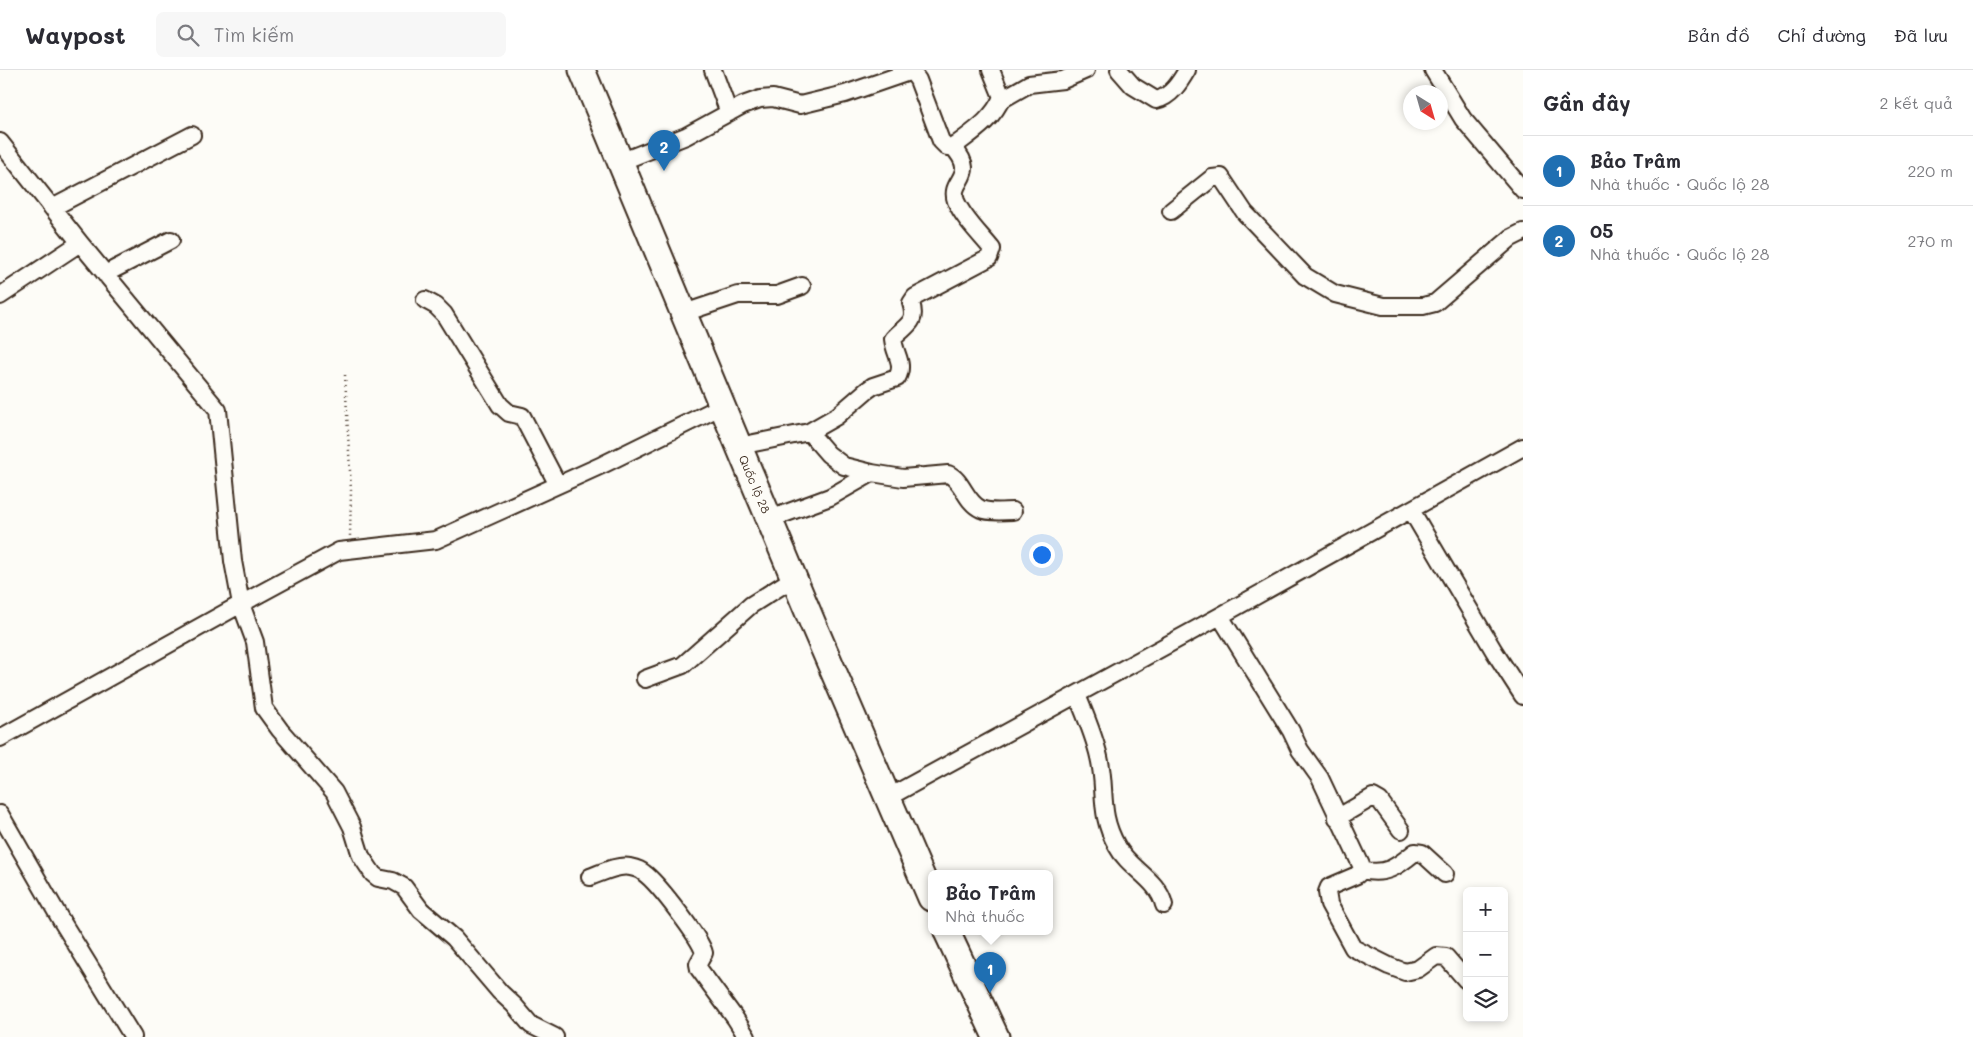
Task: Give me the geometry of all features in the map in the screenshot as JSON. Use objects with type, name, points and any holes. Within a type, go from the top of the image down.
[{"type":"highway","name":"Quốc lộ 28","points":[[582,70],[794,578],[928,891]]},
{"type":"highway","points":[[948,935],[996,1037]]},
{"type":"street","points":[[713,70],[729,113]]},
{"type":"street","points":[[620,162],[686,136],[743,105],[766,98],[795,105],[814,102],[910,72],[918,80],[941,141],[947,147],[953,147],[989,118],[999,107],[1002,98],[991,70]]},
{"type":"street","points":[[1001,100],[1029,84],[1063,80],[1086,70]]},
{"type":"street","points":[[1119,70],[1133,86],[1156,100],[1164,99],[1187,70]]},
{"type":"street","points":[[1433,70],[1463,118],[1523,190]]},
{"type":"street","points":[[52,208],[192,135]]},
{"type":"street","points":[[0,142],[105,274],[218,410],[233,560],[241,604],[255,642],[264,708],[280,730],[334,792],[349,821],[367,867],[378,878],[393,881],[404,887],[421,910],[454,938],[531,1025],[555,1037]]},
{"type":"street","points":[[739,446],[809,432],[838,416],[873,386],[897,378],[901,364],[894,351],[893,339],[911,323],[915,313],[911,303],[915,297],[990,258],[992,248],[956,200],[955,189],[964,174],[965,166],[953,147]]},
{"type":"street","points":[[1171,211],[1212,178],[1221,177],[1245,213],[1305,276],[1335,294],[1383,306],[1430,305],[1512,238],[1523,232]]},
{"type":"street","points":[[105,274],[171,240]]},
{"type":"street","points":[[0,296],[80,243]]},
{"type":"street","points":[[684,313],[738,295],[777,295],[802,286]]},
{"type":"street","points":[[425,300],[436,306],[444,314],[500,405],[509,413],[522,416],[558,485]]},
{"type":"street","points":[[0,738],[340,551],[436,540],[558,485],[722,406]]},
{"type":"street","points":[[809,432],[828,454],[844,466],[903,478],[948,474],[957,481],[975,506],[980,509],[1013,511]]},
{"type":"street","points":[[887,798],[1077,695],[1523,447]]},
{"type":"street","points":[[770,519],[830,497],[872,473]]},
{"type":"street","points":[[1411,510],[1494,651],[1523,696]]},
{"type":"street","points":[[645,679],[683,665],[751,605],[794,578]]},
{"type":"street","points":[[1220,616],[1292,731],[1300,750],[1316,770],[1362,870]]},
{"type":"street","points":[[1077,695],[1099,757],[1106,822],[1117,848],[1128,862],[1156,888],[1161,895],[1164,906]]},
{"type":"street","points":[[1337,818],[1372,797],[1380,801],[1401,830]]},
{"type":"street","points":[[0,814],[61,920],[133,1037]]},
{"type":"street","points":[[1444,874],[1422,853],[1415,852],[1388,870],[1378,873],[1362,870],[1330,887],[1327,892],[1329,904],[1353,948],[1405,972],[1418,969],[1436,956],[1446,957],[1463,977]]},
{"type":"street","points":[[590,877],[624,866],[632,867],[645,874],[659,888],[699,941],[704,953],[698,964],[702,976],[735,1018],[747,1037]]},
{"type":"path","points":[[345,375],[351,490],[350,550]]},
{"type":"place","name":"05","points":[[664,171]]},
{"type":"place","name":"Bảo Trâm","points":[[990,993]]}]
